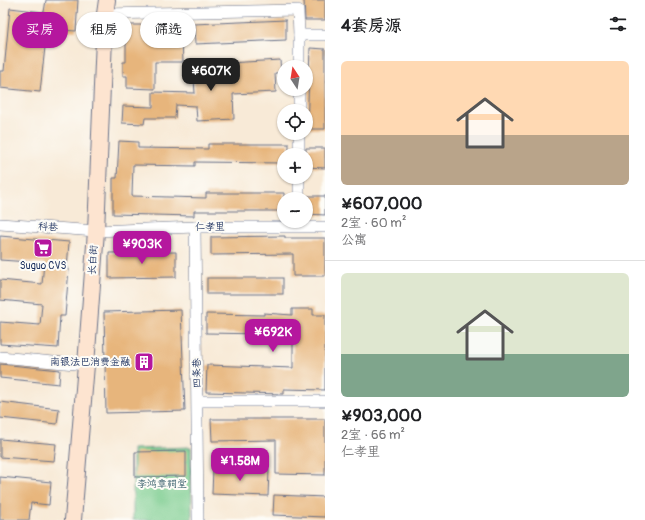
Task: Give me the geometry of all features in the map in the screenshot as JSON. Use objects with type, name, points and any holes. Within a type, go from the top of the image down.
[{"type":"street","points":[[106,7],[298,10],[299,60]]},
{"type":"street","name":"长白街","points":[[73,520],[96,231],[106,7]]},
{"type":"street","points":[[299,35],[325,35]]},
{"type":"street","name":"科巷","points":[[0,224],[96,231]]},
{"type":"street","name":"仁孝里","points":[[96,231],[277,225]]},
{"type":"street","name":"仁孝里","points":[[313,226],[325,227]]},
{"type":"street","name":"四条巷","points":[[195,227],[198,401],[198,520]]},
{"type":"street","points":[[0,357],[86,365]]},
{"type":"street","points":[[198,401],[325,400]]},
{"type":"green space","name":"李鸿章祠堂","points":[[191,447],[192,520],[133,520],[133,449]]},
{"type":"building","points":[[46,0],[78,0],[77,12],[76,12],[76,31],[68,30],[68,12],[44,12]]},
{"type":"building","points":[[304,0],[325,0],[325,20],[305,20]]},
{"type":"building","points":[[10,8],[44,12],[12,12],[12,48],[45,48],[40,92],[0,88],[0,71],[4,71]]},
{"type":"building","points":[[286,20],[286,40],[196,44],[196,24]]},
{"type":"building","points":[[132,25],[140,25],[140,48],[182,48],[183,62],[155,62],[155,89],[127,88],[127,76],[123,76],[123,62],[126,62],[126,48],[132,48]]},
{"type":"building","points":[[310,48],[325,49],[325,129],[313,129],[313,104],[308,104],[308,96],[313,96],[313,60],[310,60]]},
{"type":"building","points":[[277,60],[277,73],[275,73],[276,92],[233,94],[234,119],[197,121],[196,106],[176,105],[175,118],[145,118],[144,124],[122,123],[123,106],[153,107],[153,92],[195,93],[193,65]]},
{"type":"building","points":[[119,141],[138,142],[138,148],[208,149],[208,144],[289,144],[289,148],[277,148],[277,163],[195,162],[195,166],[133,165],[132,196],[206,198],[206,193],[277,193],[277,211],[194,211],[194,216],[113,214],[113,178],[117,178]]},
{"type":"building","points":[[313,148],[325,148],[325,168],[313,167]]},
{"type":"building","points":[[313,196],[325,196],[325,215],[313,214]]},
{"type":"building","points":[[0,236],[69,242],[67,269],[69,269],[65,316],[60,316],[58,348],[0,344],[0,322],[40,325],[42,304],[0,300],[0,280],[42,284],[44,263],[0,260]]},
{"type":"building","points":[[285,236],[285,238],[325,238],[325,276],[293,276],[293,254],[211,255],[211,237]]},
{"type":"building","points":[[176,252],[176,277],[109,278],[109,253]]},
{"type":"building","points":[[207,278],[283,278],[283,294],[207,294]]},
{"type":"building","points":[[292,309],[313,309],[313,315],[325,315],[325,390],[284,389],[284,394],[206,392],[207,365],[293,368],[293,342],[291,341],[291,338],[263,337],[263,334],[206,333],[206,314],[264,315],[264,313],[292,315]]},
{"type":"building","name":"南银法巴消费金融","points":[[181,310],[185,411],[106,413],[104,312]]},
{"type":"building","points":[[0,364],[60,370],[59,384],[0,378]]},
{"type":"building","points":[[0,402],[59,409],[57,424],[0,418]]},
{"type":"building","points":[[211,419],[325,419],[325,475],[276,474],[276,440],[212,441]]},
{"type":"building","points":[[0,439],[56,444],[54,461],[0,457]]},
{"type":"building","points":[[186,451],[186,476],[135,477],[135,452]]},
{"type":"building","points":[[213,468],[269,470],[268,496],[212,494]]},
{"type":"building","points":[[0,477],[51,482],[49,505],[31,503],[29,520],[0,520]]},
{"type":"building","points":[[274,495],[325,497],[325,517],[273,515]]},
{"type":"place","name":"Suguo CVS","points":[[43,248]]},
{"type":"place","name":"南银法巴消费金融","points":[[144,362]]}]
